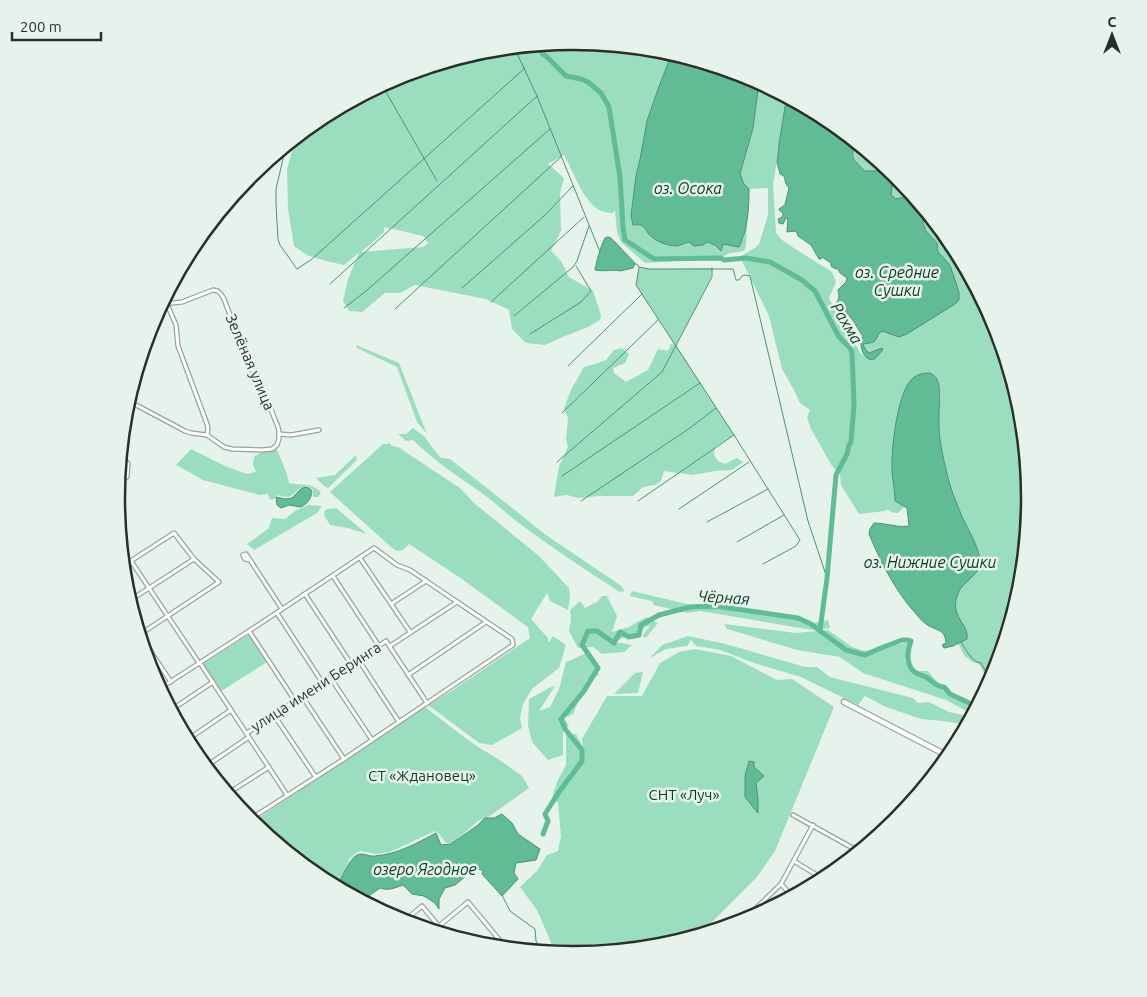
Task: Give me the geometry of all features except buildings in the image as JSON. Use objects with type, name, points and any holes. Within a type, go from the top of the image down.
[{"type":"street","name":"Зелёная улица","points":[[169,304],[182,302],[216,290],[220,292],[266,397],[280,436]]},
{"type":"street","points":[[168,307],[176,325],[178,346],[207,424],[207,435]]},
{"type":"street","points":[[135,405],[185,431],[207,435],[228,449],[272,449],[277,445],[280,436],[319,430]]},
{"type":"street","points":[[126,478],[127,463]]},
{"type":"street","points":[[145,631],[168,616],[219,582],[194,559],[174,533],[131,561],[149,588],[168,616],[232,710],[287,795]]},
{"type":"street","points":[[166,685],[374,548],[397,565],[410,570],[512,640],[513,645],[344,759],[256,816]]},
{"type":"street","points":[[360,558],[410,632]]},
{"type":"street","points":[[136,597],[194,559]]},
{"type":"street","points":[[250,560],[282,610]]},
{"type":"street","points":[[333,576],[379,646]]},
{"type":"street","points":[[391,604],[426,581]]},
{"type":"street","points":[[305,594],[351,664]]},
{"type":"street","points":[[427,703],[390,646],[457,602]]},
{"type":"street","points":[[277,613],[322,682]]},
{"type":"street","points":[[408,675],[486,622]]},
{"type":"street","points":[[249,631],[295,701]]},
{"type":"street","name":"улица имени Беринга","points":[[247,733],[386,641],[390,646]]},
{"type":"street","points":[[154,657],[171,682]]},
{"type":"street","points":[[358,659],[399,722]]},
{"type":"street","points":[[330,677],[372,740]]},
{"type":"street","points":[[176,706],[213,682]]},
{"type":"street","points":[[302,696],[344,759]]},
{"type":"street","points":[[844,702],[942,753]]},
{"type":"street","points":[[193,735],[232,710]]},
{"type":"street","points":[[274,714],[316,777]]},
{"type":"street","name":"улица имени Беринга","points":[[211,763],[249,737]]},
{"type":"street","points":[[233,790],[269,767]]},
{"type":"street","points":[[793,815],[854,849]]},
{"type":"street","points":[[756,908],[781,884],[813,826]]},
{"type":"street","points":[[793,861],[817,875]]},
{"type":"street","points":[[781,884],[788,892]]},
{"type":"street","points":[[410,916],[422,906],[439,926],[468,902],[500,940]]},
{"type":"green space","points":[[574,50],[632,54],[669,61],[647,121],[636,176],[631,216],[639,224],[677,246],[700,242],[711,244],[721,251],[723,244],[743,240],[747,225],[746,246],[744,251],[727,254],[721,258],[645,263],[621,242],[617,232],[615,210],[613,213],[604,212],[596,207],[582,192],[564,155],[548,164],[564,178],[560,193],[561,231],[551,251],[561,261],[569,277],[593,291],[601,315],[600,320],[545,345],[526,343],[512,329],[509,310],[486,299],[415,285],[400,293],[385,293],[362,312],[349,311],[343,301],[348,279],[359,253],[344,265],[307,255],[294,246],[288,209],[287,169],[292,149],[324,126],[375,96],[429,74],[457,65],[486,59],[544,51]],"holes":[[[384,227],[423,236],[428,243],[423,247],[361,252],[384,232]]]},
{"type":"green space","points":[[758,90],[788,104],[773,184],[776,233],[786,243],[832,272],[836,282],[829,298],[842,326],[861,354],[870,359],[877,357],[882,350],[869,353],[863,344],[876,340],[882,331],[896,335],[959,292],[949,264],[938,252],[937,243],[926,231],[923,218],[962,274],[988,327],[1007,382],[1013,411],[1021,469],[1022,498],[1021,528],[1013,586],[1007,615],[987,673],[984,673],[979,664],[972,662],[964,655],[958,643],[967,639],[967,636],[955,610],[955,603],[960,591],[978,570],[980,556],[960,513],[944,461],[940,438],[939,413],[941,394],[939,386],[908,385],[902,398],[896,428],[892,465],[895,501],[904,507],[898,513],[886,509],[885,511],[859,514],[841,485],[840,474],[832,466],[811,429],[807,417],[810,410],[800,403],[782,369],[769,316],[742,261],[741,256],[759,244],[768,215],[768,188],[749,189],[744,184],[740,174],[753,128]]},
{"type":"green space","points":[[855,149],[880,171],[864,171],[857,164],[853,155]]},
{"type":"green space","points":[[880,171],[906,197],[896,199],[891,195]]},
{"type":"green space","points":[[639,267],[649,269],[712,268],[711,278],[676,345],[734,435],[715,447],[714,455],[718,461],[725,464],[737,458],[743,462],[732,470],[693,475],[664,471],[661,481],[655,485],[643,487],[633,496],[578,498],[567,495],[554,497],[559,466],[568,447],[566,440],[568,418],[564,408],[571,390],[584,367],[606,360],[614,350],[622,348],[629,354],[625,363],[613,368],[614,373],[626,382],[648,370],[658,349],[668,351],[671,344],[675,345],[636,285]]},
{"type":"green space","points":[[356,345],[399,363],[427,434],[417,422],[397,367],[357,348]]},
{"type":"green space","points":[[413,428],[425,437],[441,458],[450,459],[546,535],[620,585],[625,591],[620,592],[553,548],[486,496],[439,463],[413,440],[406,441],[398,434],[406,434]]},
{"type":"green space","points":[[389,443],[460,488],[474,503],[539,556],[569,588],[568,610],[550,601],[547,593],[531,619],[548,638],[548,642],[553,636],[566,645],[559,668],[532,689],[523,704],[520,718],[522,728],[492,745],[479,743],[428,705],[530,638],[528,627],[462,579],[409,544],[403,550],[397,551],[391,547],[330,492],[383,444]]},
{"type":"green space","points":[[276,447],[289,483],[306,485],[314,487],[321,493],[318,497],[313,497],[313,490],[308,486],[303,487],[288,497],[277,495],[274,499],[270,500],[268,494],[260,495],[203,480],[176,465],[191,449],[225,466],[247,474],[256,472],[253,464],[254,457]]},
{"type":"green space","points":[[356,455],[357,460],[328,488],[316,478],[335,475]]},
{"type":"green space","points":[[308,505],[322,506],[317,513],[254,550],[247,544],[269,528],[272,518],[285,519],[295,511]]},
{"type":"green space","points":[[336,508],[367,534],[330,525],[324,515],[325,510]]},
{"type":"green space","points":[[632,591],[691,605],[707,604],[735,608],[813,623],[828,620],[830,628],[812,630],[700,611],[688,613],[654,605],[652,601],[630,596]]},
{"type":"green space","points":[[602,596],[607,596],[617,616],[612,632],[629,627],[646,617],[658,623],[646,638],[642,636],[650,626],[646,626],[634,638],[623,638],[611,643],[632,645],[624,652],[602,654],[593,647],[578,648],[569,631],[570,610],[580,601],[585,608],[597,602]]},
{"type":"green space","points":[[724,624],[796,633],[828,630],[852,647],[865,651],[908,643],[905,660],[910,671],[928,671],[943,689],[971,707],[968,712],[946,700],[863,673],[840,657],[797,650],[727,629]]},
{"type":"green space","points":[[250,634],[267,662],[220,692],[203,664]]},
{"type":"green space","points":[[688,636],[726,644],[805,667],[817,667],[830,677],[913,698],[918,703],[929,702],[949,712],[966,716],[961,724],[921,719],[886,707],[865,696],[858,705],[801,677],[757,664],[720,650],[696,646],[691,640],[687,646],[666,649],[650,658],[662,645]]},
{"type":"green space","name":"СНТ «Луч»","points":[[695,649],[731,656],[777,680],[792,679],[834,707],[775,851],[757,877],[708,926],[690,932],[632,943],[603,946],[553,946],[537,910],[520,887],[537,871],[547,855],[558,851],[561,836],[558,802],[551,801],[557,782],[566,765],[566,734],[576,734],[583,747],[582,739],[607,696],[642,696],[660,663],[679,652]]},
{"type":"green space","points":[[589,652],[599,675],[588,680],[573,714],[564,718],[569,726],[563,730],[563,755],[548,760],[532,742],[528,725],[529,699],[555,686],[539,711],[550,707],[559,689],[566,662]]},
{"type":"green space","points":[[643,672],[638,693],[614,694],[635,673]]},
{"type":"green space","name":"СТ «Ждановец»","points":[[425,707],[481,749],[522,776],[529,788],[487,818],[479,820],[453,843],[446,843],[435,831],[390,852],[376,854],[360,851],[350,858],[340,881],[300,854],[258,818]]},
{"type":"water","name":"оз. Осока","points":[[669,61],[718,74],[758,90],[753,128],[740,174],[744,184],[749,189],[749,196],[746,226],[739,247],[723,244],[721,251],[716,246],[707,242],[703,245],[694,246],[689,242],[677,246],[669,245],[661,243],[651,236],[642,226],[633,225],[631,216],[636,176],[647,121]]},
{"type":"water","name":"оз. Средние Сушки","points":[[786,104],[798,110],[847,143],[854,149],[854,160],[864,171],[880,171],[891,181],[893,183],[891,195],[896,199],[906,197],[911,203],[923,218],[926,231],[937,243],[938,252],[951,268],[959,292],[959,300],[907,334],[899,337],[882,331],[874,342],[863,344],[869,353],[882,348],[883,350],[874,359],[871,360],[864,355],[861,344],[863,336],[854,322],[836,303],[839,298],[838,290],[846,282],[847,278],[838,269],[831,266],[831,263],[822,257],[819,259],[811,245],[798,236],[796,231],[787,232],[788,218],[786,218],[783,224],[779,223],[778,219],[782,217],[783,213],[779,209],[785,205],[789,188],[784,176],[780,174],[777,162]]},
{"type":"water","points":[[608,237],[635,263],[633,268],[620,271],[595,270],[605,238]]},
{"type":"water","name":"оз. Нижние Сушки","points":[[929,373],[934,375],[939,384],[940,437],[948,478],[963,520],[977,548],[980,560],[977,571],[958,593],[955,606],[956,612],[966,630],[967,639],[944,648],[942,645],[946,643],[943,633],[922,621],[902,597],[884,566],[869,534],[874,523],[909,526],[907,508],[895,501],[892,454],[899,407],[906,387],[915,377]]},
{"type":"water","points":[[305,487],[312,491],[310,499],[301,507],[289,505],[281,508],[277,505],[276,497],[292,498]]},
{"type":"water","points":[[749,761],[754,762],[754,767],[764,776],[756,783],[758,813],[745,797],[745,776]]},
{"type":"water","name":"озеро Ягодное","points":[[502,814],[512,823],[518,834],[540,849],[536,860],[516,863],[514,873],[518,879],[502,896],[482,874],[483,871],[480,869],[472,871],[455,885],[445,888],[439,899],[439,909],[435,903],[424,896],[412,894],[403,885],[389,889],[380,888],[368,897],[340,881],[348,865],[357,855],[375,856],[392,853],[407,848],[436,833],[441,845],[451,844],[485,818],[494,818]]},
{"type":"waterway","name":"Рахма","points":[[541,51],[566,76],[588,82],[601,93],[609,107],[620,177],[625,240],[654,259],[721,258],[724,260],[746,258],[770,262],[802,280],[815,291],[839,337],[852,352],[854,405],[851,442],[836,475],[827,578],[820,630]]},
{"type":"waterway","points":[[517,54],[537,96],[600,252]]},
{"type":"waterway","points":[[284,156],[276,189],[278,239],[280,245],[297,269],[312,259],[525,68]]},
{"type":"waterway","points":[[386,91],[437,181]]},
{"type":"waterway","points":[[330,284],[537,96]]},
{"type":"waterway","points":[[344,308],[366,291],[550,129]]},
{"type":"waterway","points":[[395,309],[562,156]]},
{"type":"waterway","points":[[462,288],[544,216],[573,186]]},
{"type":"waterway","points":[[491,302],[584,217]]},
{"type":"waterway","points":[[514,316],[573,267],[577,261],[589,226]]},
{"type":"waterway","points":[[634,264],[649,269],[733,269],[736,280],[745,275],[750,276],[808,521],[827,578]]},
{"type":"waterway","points":[[530,334],[581,302],[591,291],[576,266]]},
{"type":"waterway","points":[[639,268],[636,285],[800,540],[796,546],[763,564]]},
{"type":"waterway","points":[[557,462],[662,372],[712,277],[712,268]]},
{"type":"waterway","points":[[568,366],[642,294]]},
{"type":"waterway","points":[[562,413],[658,320]]},
{"type":"waterway","points":[[562,476],[700,383]]},
{"type":"waterway","points":[[581,501],[690,428],[716,408]]},
{"type":"waterway","points":[[638,501],[734,435]]},
{"type":"waterway","points":[[679,509],[749,462]]},
{"type":"waterway","points":[[707,522],[768,489]]},
{"type":"waterway","points":[[737,542],[784,515]]},
{"type":"waterway","name":"Чёрная","points":[[543,834],[548,821],[545,814],[582,761],[582,750],[565,729],[561,719],[584,691],[598,668],[582,645],[588,631],[597,631],[614,643],[620,632],[629,637],[639,635],[641,625],[659,615],[690,607],[716,606],[798,618],[811,624],[846,650],[865,655],[902,640],[911,641],[908,659],[911,668],[936,685],[944,687],[950,694],[972,704]]},
{"type":"waterway","points":[[961,642],[972,658],[981,663],[987,672]]},
{"type":"waterway","points":[[502,895],[510,911],[535,929],[536,941],[539,945]]}]
